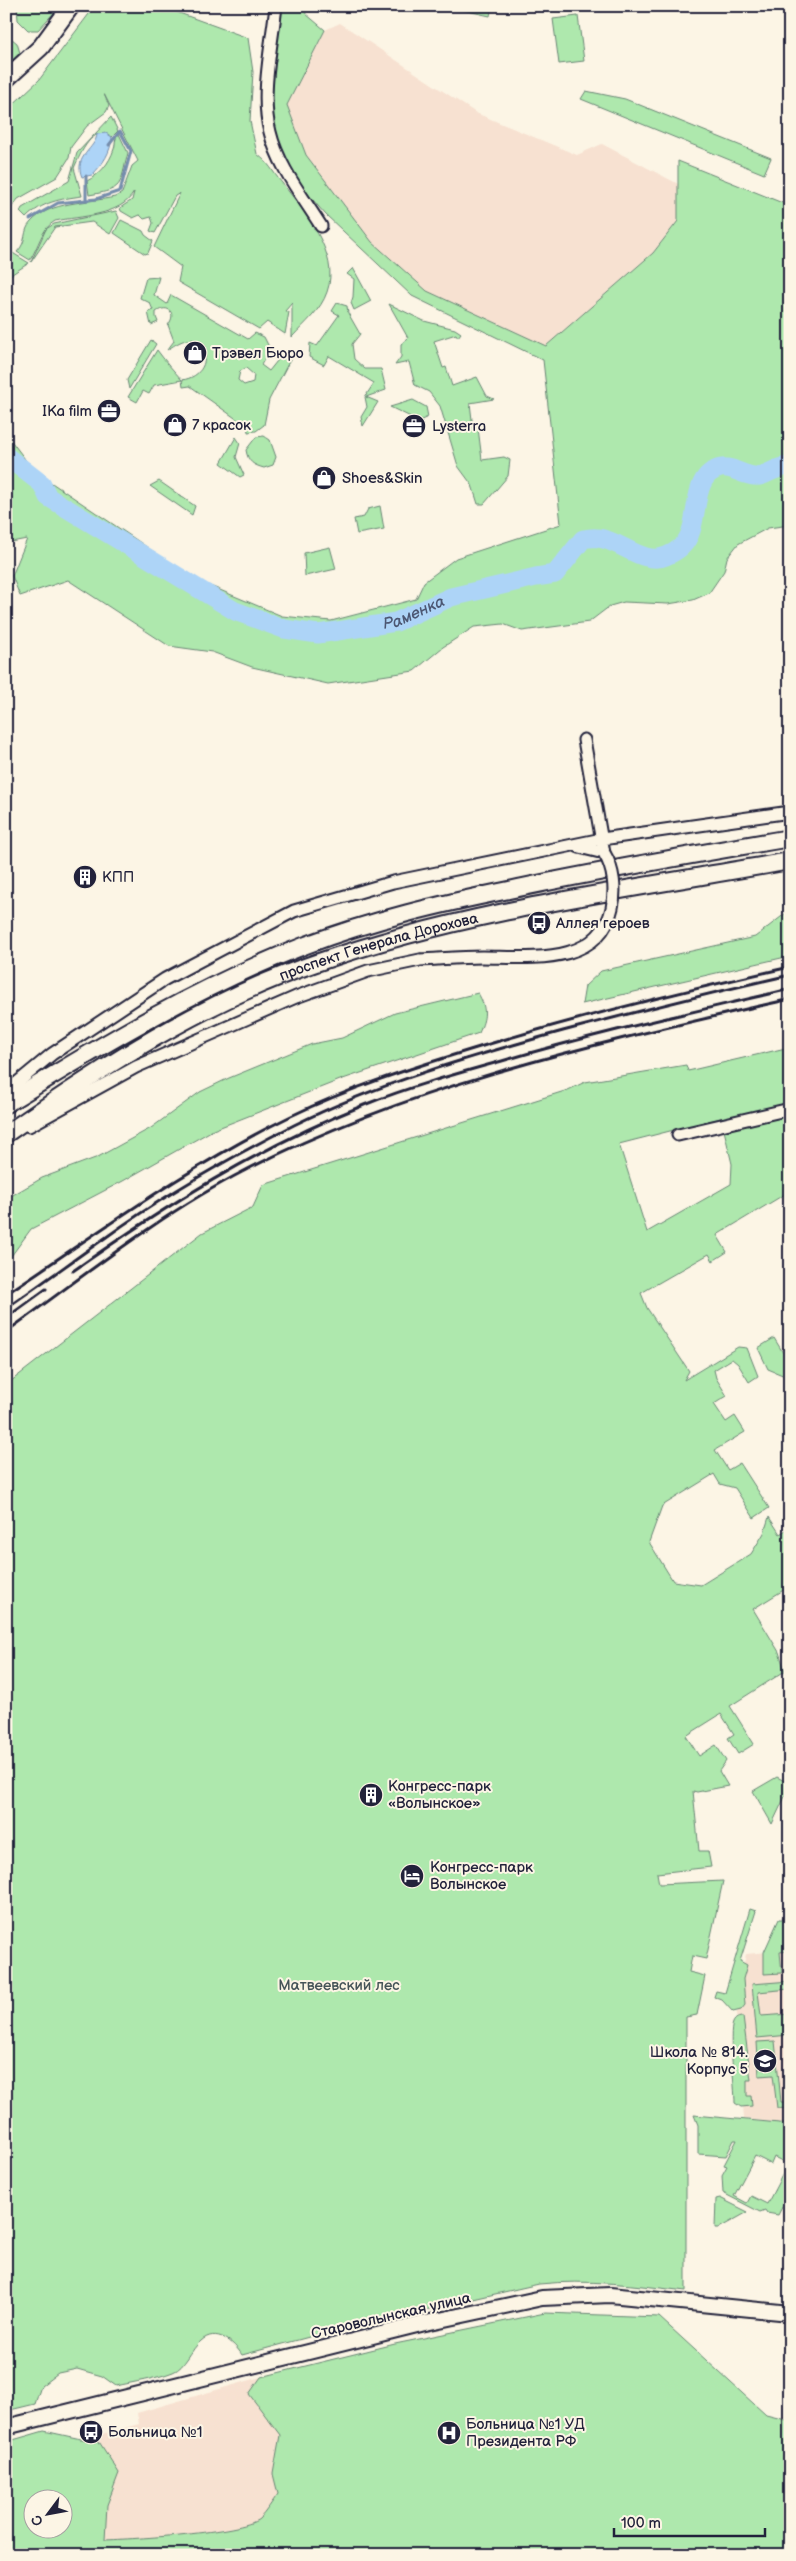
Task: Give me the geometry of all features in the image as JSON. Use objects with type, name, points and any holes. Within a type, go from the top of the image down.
[{"type":"main road","points":[[6,79],[41,47],[71,6]]},
{"type":"main road","name":"проспект Генерала Дорохова","points":[[6,1104],[153,1016],[248,969],[308,944],[377,922],[450,902],[555,880],[790,838]]},
{"type":"main road","name":"проспект Генерала Дорохова","points":[[6,1134],[69,1091],[146,1043],[216,1006],[314,963],[386,940],[452,924],[790,861]]},
{"type":"street","points":[[276,6],[267,110],[270,132],[290,175],[321,226]]},
{"type":"street","points":[[6,1140],[136,1067],[296,997],[368,971],[420,960],[565,955],[586,946],[600,934],[611,914],[614,900],[610,862],[604,853],[584,740]]},
{"type":"street","points":[[6,1092],[52,1054],[165,979],[294,911],[393,882],[572,847],[602,839],[790,812]]},
{"type":"street","points":[[572,847],[584,847],[604,853]]},
{"type":"street","points":[[678,1135],[790,1109]]},
{"type":"street","name":"Староволынская улица","points":[[6,2427],[421,2324],[542,2298],[610,2295],[790,2313]]},
{"type":"shaded area","points":[[340,23],[476,113],[577,155],[602,144],[680,185],[678,221],[653,253],[546,346],[427,291],[372,242],[306,155],[287,105],[325,30]]},
{"type":"shaded area","name":"Школа № 814. Корпус 5","points":[[790,1950],[790,2124],[744,2119],[736,2002],[746,1954]]},
{"type":"shaded area","name":"Больница №1 УД Президента РФ","points":[[545,2313],[598,2321],[766,2415],[790,2421],[790,2555],[6,2555],[6,2442],[44,2431],[49,2448],[139,2424],[137,2413],[261,2377],[395,2344]]},
{"type":"green space","points":[[17,6],[60,6],[38,30],[28,30],[18,20]]},
{"type":"green space","points":[[95,6],[160,6],[248,38],[253,72],[250,121],[257,154],[268,165],[309,219],[318,233],[329,263],[330,278],[327,292],[321,305],[292,337],[292,303],[285,311],[289,312],[285,334],[267,322],[259,329],[178,282],[181,267],[154,247],[180,193],[175,196],[155,233],[150,231],[153,223],[151,217],[144,219],[140,215],[133,218],[121,211],[120,208],[132,200],[134,192],[120,206],[110,210],[99,214],[55,221],[50,224],[43,233],[30,260],[17,252],[23,244],[28,225],[39,215],[59,206],[115,197],[122,193],[132,166],[138,161],[104,94],[109,106],[106,112],[87,126],[71,147],[69,158],[57,177],[18,199],[6,215],[6,111],[39,80]]},
{"type":"green space","points":[[280,6],[304,6],[306,14],[325,30],[287,105],[306,155],[372,242],[427,291],[546,346],[653,253],[678,221],[678,161],[790,206],[790,525],[768,528],[738,544],[727,558],[724,571],[709,593],[693,600],[668,604],[624,602],[610,606],[589,622],[522,631],[503,624],[474,627],[443,647],[414,671],[328,684],[252,667],[212,652],[169,646],[68,580],[20,596],[12,576],[27,539],[6,543],[6,434],[34,471],[196,580],[282,616],[331,621],[416,599],[424,582],[456,558],[561,524],[543,360],[412,296],[326,215],[301,183],[287,160],[281,148],[271,110],[272,81]]},
{"type":"green space","points":[[445,6],[492,6],[490,16]]},
{"type":"green space","points":[[578,16],[584,61],[559,64],[553,19]]},
{"type":"green space","points":[[6,34],[17,43],[20,53],[6,66]]},
{"type":"green space","points":[[586,91],[625,99],[771,158],[764,174],[581,99]]},
{"type":"green space","points":[[111,117],[118,131],[112,137],[99,134],[93,137],[84,148],[74,168],[82,196],[52,202],[38,208],[26,218],[20,212],[22,208],[69,181],[77,153]]},
{"type":"green space","points":[[119,134],[128,153],[119,184],[109,191],[89,195],[87,181],[100,172],[107,164]]},
{"type":"green space","points":[[116,211],[119,218],[110,234],[92,222],[55,227],[31,262],[46,229],[54,224]]},
{"type":"green space","points":[[121,220],[143,231],[153,241],[148,253],[145,254],[114,233]]},
{"type":"green space","points":[[11,252],[29,263],[6,278],[6,256]]},
{"type":"green space","points":[[353,268],[371,301],[354,310],[351,303],[354,279],[347,274]]},
{"type":"green space","points":[[159,277],[154,295],[167,304],[171,295],[248,339],[255,333],[264,337],[270,349],[261,365],[269,371],[285,351],[292,356],[269,400],[264,425],[256,431],[248,432],[247,423],[245,425],[190,386],[183,387],[182,380],[195,375],[202,367],[205,356],[203,343],[189,340],[180,342],[167,350],[174,341],[168,325],[172,314],[168,309],[156,312],[158,322],[151,325],[148,312],[153,310],[150,303],[140,298],[146,278]],"holes":[[[246,368],[254,375],[253,382],[244,385],[238,380],[240,371]]]},
{"type":"green space","points":[[337,303],[347,306],[348,313],[360,334],[352,344],[354,359],[365,369],[381,369],[386,390],[366,397],[378,402],[363,426],[361,417],[367,407],[365,397],[374,383],[329,356],[324,365],[309,357],[310,343],[317,346],[339,315],[332,311]]},
{"type":"green space","points":[[389,304],[424,321],[455,329],[461,333],[458,337],[456,334],[434,341],[443,368],[446,367],[452,386],[477,377],[487,396],[494,399],[470,403],[473,428],[478,428],[482,460],[504,457],[510,460],[508,476],[484,504],[478,504],[472,485],[458,466],[440,406],[429,392],[415,385],[409,362],[395,365],[401,357],[401,344],[408,338]]},
{"type":"green space","points":[[151,340],[156,344],[129,389],[127,380]]},
{"type":"green space","points":[[157,350],[182,380],[154,385],[149,394],[143,391],[137,402],[128,397]]},
{"type":"green space","points":[[413,400],[426,407],[428,417],[419,421],[390,407]]},
{"type":"green space","points":[[264,436],[270,440],[276,457],[273,465],[264,468],[252,462],[246,450],[256,437]]},
{"type":"green space","points":[[236,437],[240,443],[236,457],[244,475],[240,477],[221,463]]},
{"type":"green space","points":[[159,481],[195,506],[192,515],[150,486]]},
{"type":"green space","points":[[380,506],[384,529],[357,534],[354,519],[364,517],[368,509]]},
{"type":"green space","points":[[330,547],[336,569],[305,576],[304,553]]},
{"type":"green space","points":[[790,910],[790,956],[582,1004],[585,986],[601,971],[755,937]]},
{"type":"green space","points":[[478,993],[484,1008],[483,1022],[479,1033],[340,1080],[213,1130],[123,1181],[31,1229],[6,1263],[6,1199],[42,1178],[98,1157],[151,1128],[200,1092],[229,1078],[312,1044],[342,1038],[395,1013]]},
{"type":"green space","name":"Матвеевский лес","points":[[790,1047],[790,1104],[721,1118],[619,1144],[647,1232],[731,1184],[732,1164],[723,1126],[783,1111],[790,1141],[790,1191],[717,1235],[727,1252],[713,1261],[709,1254],[641,1293],[647,1308],[689,1371],[684,1380],[738,1347],[747,1348],[758,1376],[749,1382],[738,1364],[732,1359],[714,1370],[716,1378],[727,1396],[714,1404],[726,1422],[735,1416],[745,1432],[715,1450],[728,1470],[740,1463],[769,1508],[754,1518],[735,1488],[720,1484],[714,1474],[662,1506],[649,1542],[673,1581],[701,1585],[751,1554],[764,1533],[769,1517],[780,1534],[790,1527],[790,1586],[753,1609],[779,1652],[785,1671],[730,1706],[754,1744],[738,1754],[728,1738],[734,1734],[721,1714],[686,1736],[699,1756],[716,1745],[726,1761],[719,1771],[728,1786],[697,1792],[693,1791],[699,1851],[708,1851],[711,1867],[657,1873],[659,1884],[723,1881],[706,1959],[692,1956],[689,1972],[705,1976],[697,2015],[686,2017],[686,2291],[594,2282],[539,2284],[324,2333],[242,2355],[229,2341],[213,2335],[201,2341],[181,2367],[173,2372],[116,2386],[102,2376],[77,2369],[58,2373],[41,2386],[35,2404],[6,2411],[6,1385],[202,1233],[253,1207],[263,1185],[568,1090],[585,1082],[686,1065],[688,1071]]},
{"type":"green space","points":[[774,1338],[790,1364],[790,1383],[785,1376],[768,1369],[758,1348]]},
{"type":"green space","points":[[777,1777],[790,1784],[790,1786],[772,1824],[753,1791]]},
{"type":"green space","points":[[750,1909],[756,1911],[740,1961],[747,1965],[743,1979],[745,2005],[741,2010],[733,2012],[722,2000],[714,1997],[716,1991],[725,1993]]},
{"type":"green space","points":[[779,1919],[790,1919],[790,1951],[780,1952],[782,1973],[764,1974],[764,1952]]},
{"type":"green space","points":[[790,1981],[790,1989],[758,1992],[761,2016],[790,2014],[790,2035],[757,2038],[752,1984]]},
{"type":"green space","points":[[743,2017],[751,2080],[747,2080],[747,2096],[751,2096],[752,2106],[741,2107],[735,2103],[731,2038],[734,2021],[737,2018]]},
{"type":"green space","points":[[775,2041],[781,2102],[790,2102],[790,2109],[777,2108],[773,2075],[759,2076],[757,2042]]},
{"type":"green space","points":[[694,2115],[790,2124],[790,2192],[778,2215],[767,2213],[765,2210],[760,2212],[723,2193],[722,2175],[727,2166],[724,2165],[737,2140],[734,2140],[726,2156],[698,2154],[698,2125]],"holes":[[[755,2156],[771,2164],[774,2157],[788,2164],[767,2204],[751,2196],[747,2203],[734,2196]]]},
{"type":"green space","points":[[720,2198],[748,2212],[719,2228],[715,2228],[716,2199]]},
{"type":"green space","name":"Больница №1 УД Президента РФ","points":[[545,2313],[659,2317],[766,2415],[790,2421],[790,2555],[6,2555],[6,2442],[44,2431],[81,2439],[98,2440],[119,2473],[107,2505],[105,2540],[209,2532],[248,2524],[259,2519],[278,2494],[273,2474],[280,2435],[249,2394],[261,2377],[395,2344]]},
{"type":"water","points":[[106,133],[112,137],[106,158],[92,175],[82,177],[80,164],[83,158],[96,139],[97,134]]},
{"type":"waterway","points":[[30,219],[58,203],[96,199],[120,191],[131,151],[120,131],[109,145]]},
{"type":"waterway","points":[[86,176],[86,200]]},
{"type":"waterway","name":"Раменка","points":[[6,456],[42,484],[48,497],[235,611],[284,629],[318,634],[396,622],[451,597],[555,574],[583,539],[606,540],[649,558],[666,556],[680,547],[688,537],[692,527],[699,491],[710,473],[725,468],[758,476],[781,467],[790,467]]},
{"type":"railway","points":[[6,1294],[146,1200],[217,1156],[291,1116],[335,1096],[473,1049],[551,1026],[670,995],[790,967]]},
{"type":"railway","points":[[6,1308],[127,1222],[174,1192],[245,1151],[326,1110],[392,1083],[495,1050],[648,1009],[790,975]]},
{"type":"railway","points":[[73,1271],[214,1179],[287,1140],[364,1105],[432,1081],[573,1041],[790,989]]},
{"type":"railway","points":[[6,1332],[123,1246],[183,1206],[246,1170],[311,1139],[377,1112],[512,1068],[651,1031],[790,999]]},
{"type":"railway","points":[[6,1318],[46,1289]]},
{"type":"place","name":"Трэвел Бюро","points":[[195,353]]},
{"type":"place","name":"IKa film","points":[[109,411]]},
{"type":"place","name":"7 красок","points":[[175,425]]},
{"type":"place","name":"Lysterra","points":[[414,426]]},
{"type":"place","name":"Shoes&Skin","points":[[324,478]]},
{"type":"place","name":"КПП","points":[[85,877]]},
{"type":"place","name":"Аллея героев","points":[[539,923]]},
{"type":"place","name":"Конгресс-парк «Волынское»","points":[[371,1795]]},
{"type":"place","name":"Конгресс-парк Волынское","points":[[412,1876]]},
{"type":"place","name":"Школа № 814. Корпус 5","points":[[765,2061]]},
{"type":"place","name":"Больница №1","points":[[91,2432]]},
{"type":"place","name":"Больница №1 УД Президента РФ","points":[[449,2433]]}]
